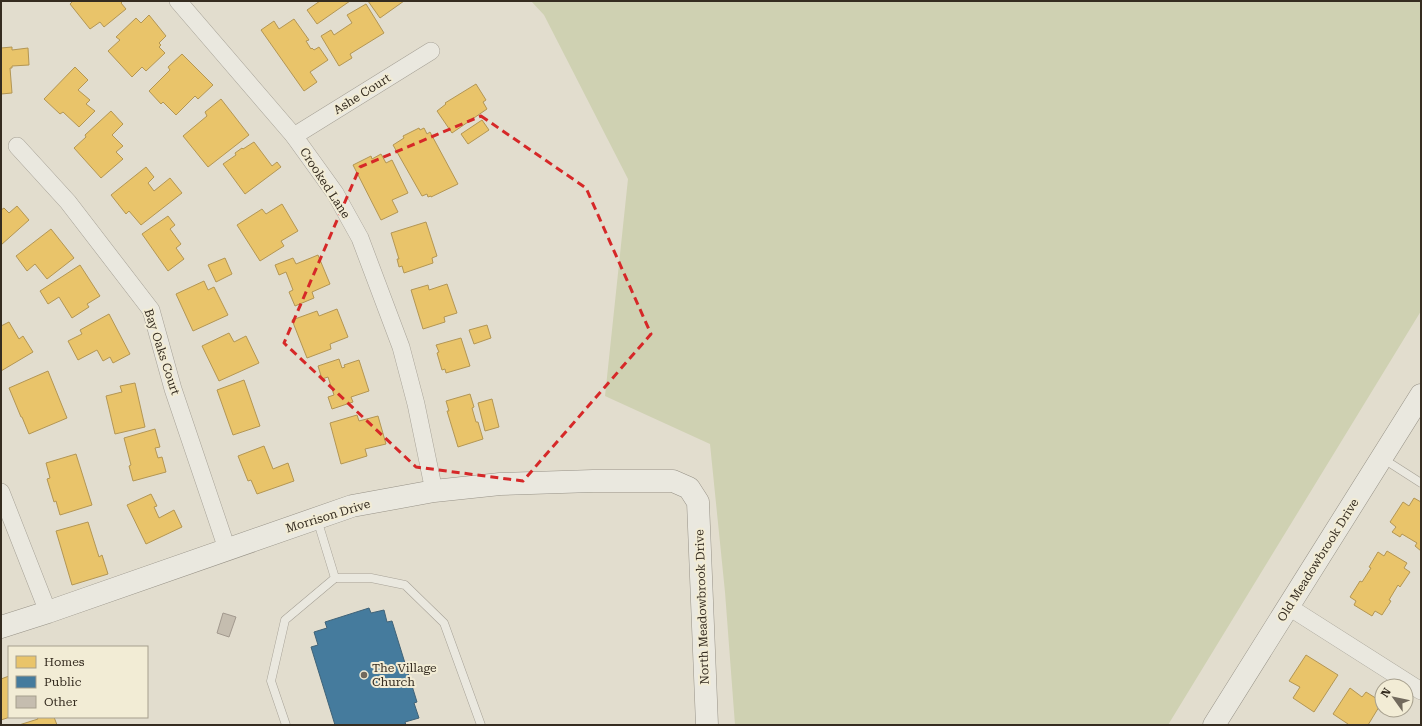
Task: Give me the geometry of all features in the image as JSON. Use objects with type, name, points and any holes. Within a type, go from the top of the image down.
[{"type":"street","name":"Crooked Lane","points":[[178,1],[294,136],[334,193],[360,238],[401,347],[416,404],[434,491]]},
{"type":"street","name":"Ashe Court","points":[[294,136],[431,51]]},
{"type":"street","name":"Bay Oaks Court","points":[[16,146],[68,202],[151,310],[173,389],[227,549]]},
{"type":"street","name":"Old Meadowbrook Drive","points":[[1214,725],[1421,395]]},
{"type":"street","name":"Morrison Drive","points":[[1,626],[48,612],[352,506],[434,491],[500,484],[593,480],[673,481],[689,488],[692,491]]},
{"type":"street","name":"North Meadowbrook Drive","points":[[692,491],[698,502],[707,725]]},
{"type":"street","points":[[1,492],[48,612]]},
{"type":"street","points":[[1289,607],[1421,691]]},
{"type":"lane","points":[[1381,458],[1421,483]]},
{"type":"lane","points":[[317,518],[335,578]]},
{"type":"lane","points":[[286,725],[271,682],[285,620],[335,578],[371,578],[405,585],[444,622],[481,725]]},
{"type":"highlighted area","points":[[481,116],[586,188],[651,334],[523,481],[416,467],[284,343],[360,167]]},
{"type":"green space","points":[[531,1],[1421,1],[1421,311],[1168,725],[735,725],[725,592],[710,444],[605,396],[628,179],[544,15]]},
{"type":"building: Homes","points":[[73,1],[123,1],[121,3],[126,9],[104,27],[100,22],[90,29],[70,4]]},
{"type":"building: Homes","points":[[320,1],[350,1],[317,24],[307,10]]},
{"type":"building: Homes","points":[[368,1],[404,1],[380,18]]},
{"type":"building: Homes","points":[[366,4],[384,33],[350,54],[352,58],[339,66],[321,36],[331,30],[334,35],[352,23],[347,15]]},
{"type":"building: Homes","points":[[149,15],[166,36],[159,43],[161,45],[159,47],[165,53],[146,71],[142,67],[132,77],[108,51],[120,40],[116,37],[136,18],[141,23]]},
{"type":"building: Homes","points":[[294,19],[309,40],[306,41],[311,49],[312,48],[314,50],[319,47],[328,60],[310,72],[317,82],[304,91],[261,30],[274,21],[279,29]]},
{"type":"building: Homes","points":[[12,47],[12,50],[28,48],[29,65],[12,66],[12,68],[10,68],[12,93],[1,94],[1,48]]},
{"type":"building: Homes","points":[[182,54],[213,85],[198,99],[195,96],[176,115],[163,102],[161,104],[149,91],[170,70],[168,67]]},
{"type":"building: Homes","points":[[75,67],[88,80],[78,90],[90,100],[86,104],[95,111],[79,127],[63,112],[60,114],[44,99]]},
{"type":"building: Homes","points":[[476,84],[486,100],[483,102],[487,109],[452,133],[437,111],[446,104],[445,103]]},
{"type":"building: Homes","points":[[221,99],[249,135],[208,167],[183,136],[207,116],[205,112]]},
{"type":"building: Homes","points":[[111,111],[123,124],[112,135],[123,146],[116,152],[123,159],[101,178],[74,148],[86,137],[85,135]]},
{"type":"building: Homes","points":[[482,120],[489,130],[468,144],[461,134]]},
{"type":"building: Homes","points":[[419,128],[420,130],[424,128],[427,134],[430,132],[458,184],[431,197],[428,197],[427,194],[422,196],[393,145],[404,138],[403,136]]},
{"type":"building: Homes","points":[[254,142],[272,166],[277,162],[281,167],[245,194],[223,164],[236,155],[235,153],[242,148],[243,149]]},
{"type":"building: Homes","points":[[381,154],[386,163],[392,160],[408,193],[392,200],[398,212],[381,220],[353,165],[371,156],[372,159]]},
{"type":"building: Homes","points":[[146,167],[154,177],[148,183],[154,191],[170,178],[182,193],[141,225],[129,211],[126,214],[111,195]]},
{"type":"building: Homes","points":[[282,204],[298,231],[281,241],[284,246],[260,261],[237,225],[262,209],[266,214]]},
{"type":"building: Homes","points":[[17,206],[29,220],[1,245],[1,210],[4,208],[9,213]]},
{"type":"building: Homes","points":[[168,216],[175,225],[170,229],[181,244],[176,248],[184,259],[168,271],[142,234]]},
{"type":"building: Homes","points":[[426,222],[437,256],[432,258],[433,263],[404,273],[402,266],[399,267],[397,259],[399,259],[391,233]]},
{"type":"building: Homes","points":[[51,229],[74,258],[47,279],[35,264],[27,271],[16,256]]},
{"type":"building: Homes","points":[[318,255],[330,284],[312,292],[314,298],[295,306],[289,292],[293,290],[286,272],[279,275],[275,265],[293,258],[296,264]]},
{"type":"building: Homes","points":[[225,258],[232,274],[216,282],[208,265]]},
{"type":"building: Homes","points":[[80,265],[100,296],[87,304],[89,307],[72,318],[59,297],[48,304],[40,291]]},
{"type":"building: Homes","points":[[204,281],[208,290],[214,287],[228,315],[193,331],[176,294]]},
{"type":"building: Homes","points":[[447,284],[457,313],[444,317],[445,322],[423,329],[411,290],[428,285],[429,290]]},
{"type":"building: Homes","points":[[337,309],[348,337],[330,344],[331,349],[307,358],[292,320],[317,311],[319,316]]},
{"type":"building: Homes","points":[[109,314],[130,354],[113,363],[110,357],[103,361],[97,350],[78,360],[68,341],[82,334],[80,330]]},
{"type":"building: Homes","points":[[9,322],[19,339],[23,336],[33,352],[1,371],[1,326]]},
{"type":"building: Homes","points":[[487,325],[491,338],[474,344],[469,330]]},
{"type":"building: Homes","points":[[229,333],[234,342],[246,336],[259,363],[219,381],[202,346]]},
{"type":"building: Homes","points":[[461,338],[470,366],[446,373],[445,369],[442,370],[437,353],[439,352],[436,345]]},
{"type":"building: Homes","points":[[339,359],[342,368],[345,367],[344,365],[359,360],[369,391],[351,397],[353,402],[332,409],[328,397],[334,395],[328,377],[322,379],[318,366]]},
{"type":"building: Homes","points":[[48,371],[67,418],[29,434],[9,388]]},
{"type":"building: Homes","points":[[244,380],[260,426],[233,435],[217,390]]},
{"type":"building: Homes","points":[[135,383],[145,427],[115,434],[106,396],[122,392],[120,386]]},
{"type":"building: Homes","points":[[470,394],[476,422],[478,422],[483,439],[458,447],[447,411],[449,411],[446,401]]},
{"type":"building: Homes","points":[[492,399],[499,427],[485,431],[478,403]]},
{"type":"building: Homes","points":[[357,415],[359,421],[378,416],[386,444],[365,449],[367,456],[341,464],[330,423]]},
{"type":"building: Homes","points":[[155,429],[160,447],[155,448],[158,458],[162,457],[166,472],[133,481],[129,466],[131,465],[124,438]]},
{"type":"building: Homes","points":[[264,446],[273,469],[288,463],[294,481],[257,494],[251,480],[248,481],[238,456]]},
{"type":"building: Homes","points":[[76,454],[92,505],[60,515],[56,501],[54,502],[47,479],[50,478],[46,463]]},
{"type":"building: Homes","points":[[151,494],[157,506],[154,507],[159,518],[174,510],[182,527],[146,544],[127,505]]},
{"type":"building: Homes","points":[[1414,498],[1421,502],[1421,551],[1415,546],[1417,543],[1402,534],[1400,537],[1392,532],[1396,527],[1390,522],[1403,502],[1409,506]]},
{"type":"building: Homes","points":[[88,522],[99,557],[102,555],[108,574],[72,585],[56,531]]},
{"type":"building: Homes","points":[[1387,551],[1407,563],[1404,568],[1410,572],[1400,587],[1398,585],[1389,600],[1391,601],[1382,615],[1375,611],[1372,616],[1354,605],[1356,601],[1350,597],[1360,581],[1362,582],[1371,568],[1369,567],[1378,552],[1384,556]]},
{"type":"building: Homes","points":[[1306,655],[1338,675],[1314,712],[1293,698],[1300,687],[1289,681]]},
{"type":"building: Homes","points":[[8,676],[8,718],[1,720],[1,679]]},
{"type":"building: Homes","points":[[1350,688],[1362,697],[1366,692],[1374,697],[1374,715],[1368,725],[1347,725],[1348,724],[1333,714]]},
{"type":"building: Homes","points":[[54,718],[57,725],[19,725],[38,719]]},
{"type":"building: Public","name":"The Village Church","points":[[369,608],[371,613],[384,610],[387,622],[392,621],[417,702],[414,703],[419,718],[405,722],[406,725],[335,725],[311,647],[318,645],[314,632],[327,628],[325,622]]},
{"type":"building: Other","points":[[223,613],[236,617],[229,637],[217,633]]},
{"type":"place","name":"The Village Church","points":[[364,675]]}]
